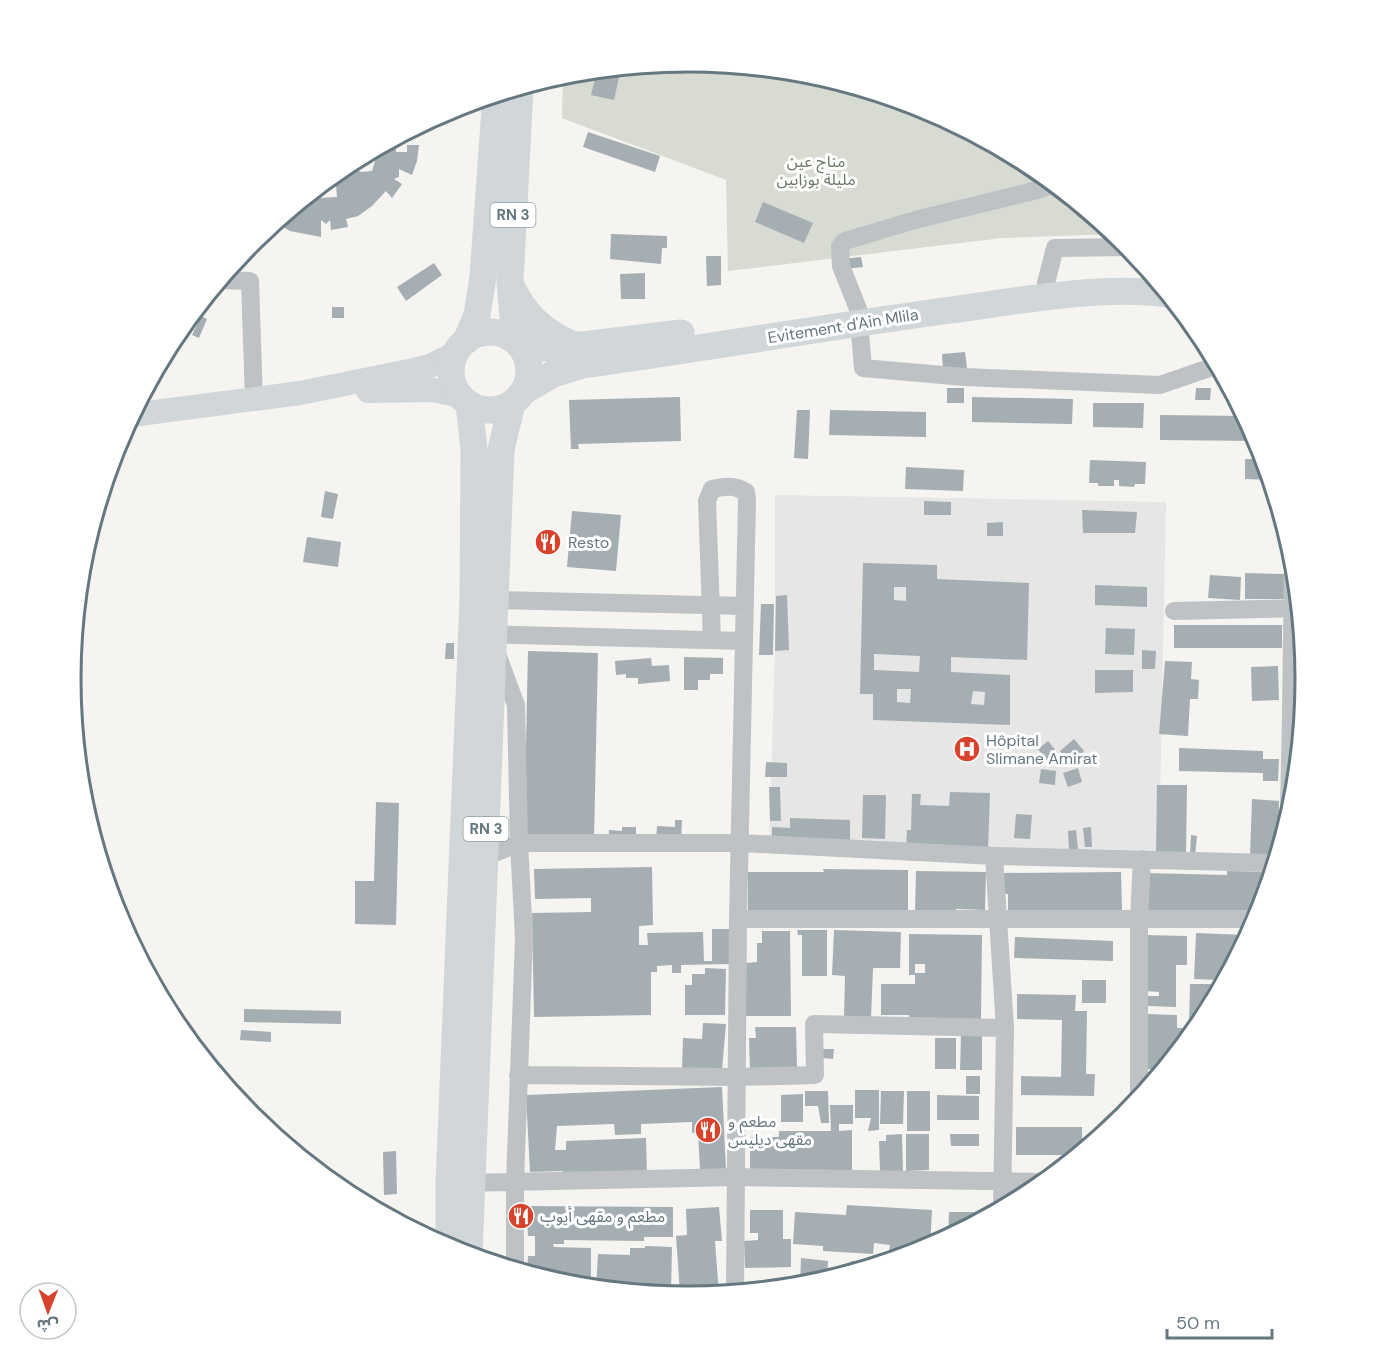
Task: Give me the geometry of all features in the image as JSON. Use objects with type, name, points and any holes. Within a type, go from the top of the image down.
[{"type":"highway","name":"RN 3","points":[[517,343],[510,282],[520,96]]},
{"type":"highway","name":"RN 3","points":[[461,347],[477,315],[483,277],[495,103]]},
{"type":"highway","name":"Evitement d'Ain Mlila","points":[[518,397],[553,374],[582,365],[1046,283],[1104,278],[1145,279]]},
{"type":"highway","points":[[510,282],[516,297],[536,323],[563,340],[579,346]]},
{"type":"highway","name":"Evitement d'Ain Mlila","points":[[517,343],[542,348],[579,346],[1102,292],[1156,292]]},
{"type":"highway","points":[[486,333],[506,336],[517,343],[526,355],[529,367],[529,380],[518,397],[504,408],[486,410],[465,400],[456,389],[451,371],[461,347],[486,333]]},
{"type":"highway","name":"RN 3","points":[[468,1245],[460,1183],[486,637],[494,600],[501,450],[518,397]]},
{"type":"highway","name":"RN 3","points":[[451,1239],[460,1183],[485,857],[486,637],[474,449],[465,400]]},
{"type":"main road","points":[[143,414],[300,393],[414,370],[430,366],[461,347]]},
{"type":"main road","points":[[300,393],[418,389],[433,390],[465,400]]},
{"type":"street","points":[[1044,188],[915,220],[845,242],[840,246],[842,266],[859,316],[863,368],[965,377],[1160,385],[1210,368]]},
{"type":"street","points":[[1046,283],[1055,248],[1115,247]]},
{"type":"street","points":[[231,280],[250,281],[254,400]]},
{"type":"street","points":[[712,640],[707,501],[712,489],[723,486],[737,487],[746,492],[747,500],[738,919],[735,1285]]},
{"type":"street","points":[[494,600],[745,606]]},
{"type":"street","points":[[1174,611],[1292,608]]},
{"type":"street","points":[[515,1261],[515,1182],[524,938],[516,705],[486,637],[744,641]]},
{"type":"street","points":[[485,857],[519,843],[741,843],[994,856],[1268,863]]},
{"type":"street","points":[[994,856],[1005,1028],[1002,1200]]},
{"type":"street","points":[[1142,859],[1139,919],[1148,1076]]},
{"type":"street","points":[[738,919],[1247,919]]},
{"type":"street","points":[[518,1075],[738,1077],[815,1075],[813,1024],[1005,1028]]},
{"type":"street","points":[[460,1183],[736,1177],[1030,1182]]},
{"type":"shaded area","name":"Hôpital Slimane Amirat","points":[[775,495],[1166,502],[1159,854],[769,847],[775,651]]},
{"type":"green space","name":"مناج عين مليلة بوزابين","points":[[649,73],[728,73],[807,84],[884,104],[957,135],[1026,174],[1101,234],[1002,238],[728,271],[726,180],[562,118],[563,86],[609,77]]},
{"type":"building","points":[[619,76],[614,100],[591,95],[595,80]]},
{"type":"building","points":[[588,132],[660,156],[655,172],[583,147]]},
{"type":"building","points":[[407,145],[419,145],[412,175],[399,169],[399,177],[394,179],[402,184],[392,198],[386,191],[372,206],[358,216],[346,219],[348,227],[331,230],[330,220],[326,224],[321,220],[321,237],[290,231],[283,227],[319,198],[337,197],[336,185],[351,174],[358,170],[361,172],[372,171],[376,159],[385,153],[396,147],[396,152],[407,152]]},
{"type":"building","points":[[763,202],[813,223],[804,243],[755,222]]},
{"type":"building","points":[[611,234],[667,236],[667,248],[662,248],[661,264],[610,259]]},
{"type":"building","points":[[706,256],[721,256],[721,285],[707,286]]},
{"type":"building","points":[[861,257],[863,267],[843,269],[842,259]]},
{"type":"building","points":[[434,263],[442,275],[406,301],[397,287]]},
{"type":"building","points":[[645,273],[645,299],[621,299],[620,274]]},
{"type":"building","points":[[332,307],[344,307],[344,318],[332,318]]},
{"type":"building","points":[[202,317],[207,319],[199,338],[192,335]]},
{"type":"building","points":[[965,352],[967,368],[943,370],[942,354]]},
{"type":"building","points":[[947,388],[964,388],[964,403],[947,403]]},
{"type":"building","points":[[1196,388],[1211,388],[1210,400],[1195,400]]},
{"type":"building","points":[[680,397],[681,441],[578,444],[579,449],[571,449],[569,400]]},
{"type":"building","points":[[972,397],[1073,399],[1072,424],[972,422]]},
{"type":"building","points":[[1093,403],[1144,403],[1143,428],[1093,427]]},
{"type":"building","points":[[797,410],[810,410],[808,459],[794,458]]},
{"type":"building","points":[[830,410],[926,412],[926,437],[829,435]]},
{"type":"building","points":[[1160,415],[1235,416],[1247,441],[1160,440]]},
{"type":"building","points":[[1245,459],[1255,459],[1262,480],[1245,479]]},
{"type":"building","points":[[1090,460],[1146,462],[1145,484],[1135,484],[1134,487],[1119,486],[1119,480],[1114,480],[1114,486],[1098,486],[1098,483],[1089,483]]},
{"type":"building","points":[[906,467],[964,470],[963,491],[905,489]]},
{"type":"building","points":[[325,491],[338,494],[333,519],[321,517]]},
{"type":"building","points":[[924,501],[951,502],[951,515],[924,515]]},
{"type":"building","points":[[1082,510],[1137,512],[1135,533],[1083,533]]},
{"type":"building","points":[[572,511],[621,515],[616,571],[567,567]]},
{"type":"building","points":[[1003,522],[1003,536],[987,536],[987,523]]},
{"type":"building","points":[[307,537],[341,542],[338,567],[303,562]]},
{"type":"building","points":[[863,563],[937,565],[937,579],[1029,583],[1027,660],[951,657],[951,672],[1010,675],[1010,725],[873,720],[873,694],[860,694]],"holes":[[[894,587],[906,587],[906,601],[894,600]],[[874,654],[920,656],[919,672],[874,670]],[[897,689],[911,689],[910,703],[897,702]],[[973,691],[985,692],[984,705],[971,704]]]},
{"type":"building","points":[[1245,573],[1284,574],[1284,599],[1245,599]]},
{"type":"building","points":[[1210,575],[1241,577],[1240,600],[1208,598]]},
{"type":"building","points":[[1095,585],[1147,587],[1147,607],[1095,605]]},
{"type":"building","points":[[787,595],[789,650],[775,651],[776,596]]},
{"type":"building","points":[[761,604],[774,604],[773,655],[759,655]]},
{"type":"building","points":[[1174,625],[1282,625],[1282,648],[1174,648]]},
{"type":"building","points":[[1106,628],[1135,629],[1134,655],[1105,654]]},
{"type":"building","points":[[446,643],[454,643],[454,659],[445,659]]},
{"type":"building","points":[[1142,650],[1156,651],[1155,669],[1142,669]]},
{"type":"building","points":[[528,651],[598,653],[594,839],[524,837]]},
{"type":"building","points":[[684,657],[723,658],[723,674],[710,674],[710,680],[698,680],[698,690],[684,690]]},
{"type":"building","points":[[651,658],[652,666],[669,665],[670,681],[638,684],[638,678],[626,678],[626,674],[616,675],[615,661]]},
{"type":"building","points":[[1165,661],[1192,662],[1191,679],[1199,680],[1198,699],[1190,699],[1188,736],[1159,734]]},
{"type":"building","points":[[1278,666],[1279,700],[1252,701],[1251,667]]},
{"type":"building","points":[[1095,670],[1133,670],[1133,692],[1095,693]]},
{"type":"building","points":[[1074,739],[1084,751],[1071,763],[1060,751]]},
{"type":"building","points":[[1048,741],[1058,753],[1047,761],[1038,749]]},
{"type":"building","points":[[1179,748],[1263,751],[1263,759],[1279,759],[1278,781],[1263,781],[1263,773],[1179,771]]},
{"type":"building","points":[[766,762],[787,763],[787,777],[765,777]]},
{"type":"building","points":[[1078,768],[1082,782],[1068,787],[1063,773]]},
{"type":"building","points":[[1041,769],[1056,771],[1055,785],[1039,783]]},
{"type":"building","points":[[1157,785],[1187,785],[1186,855],[1156,855]]},
{"type":"building","points":[[769,787],[780,787],[781,821],[770,821]]},
{"type":"building","points":[[950,792],[990,793],[988,850],[906,847],[907,830],[911,830],[912,794],[921,794],[920,805],[949,806]]},
{"type":"building","points":[[863,795],[886,795],[885,839],[862,838]]},
{"type":"building","points":[[1252,799],[1279,801],[1279,821],[1269,856],[1250,857]]},
{"type":"building","points":[[376,802],[399,803],[396,925],[355,924],[355,881],[374,881]]},
{"type":"building","points":[[1016,814],[1032,815],[1030,839],[1014,838]]},
{"type":"building","points":[[790,818],[850,820],[850,844],[772,842],[772,827],[790,828]]},
{"type":"building","points":[[675,820],[682,820],[681,843],[656,841],[657,826],[675,827]]},
{"type":"building","points":[[622,827],[636,827],[636,840],[609,839],[609,830],[622,831]]},
{"type":"building","points":[[1091,827],[1092,847],[1085,847],[1083,828]]},
{"type":"building","points":[[1076,830],[1078,849],[1069,850],[1068,831]]},
{"type":"building","points":[[1191,835],[1197,836],[1195,856],[1190,856]]},
{"type":"building","points":[[652,867],[653,925],[639,926],[639,945],[648,945],[647,933],[703,932],[704,961],[712,961],[712,929],[730,929],[730,964],[681,965],[681,973],[672,973],[672,965],[657,966],[657,972],[651,972],[651,1015],[534,1017],[532,913],[591,912],[591,898],[535,899],[534,869]]},
{"type":"building","points":[[823,869],[908,870],[908,910],[748,910],[748,872],[824,872]]},
{"type":"building","points":[[916,871],[986,872],[985,910],[956,909],[956,912],[915,912]]},
{"type":"building","points":[[1227,871],[1265,872],[1250,913],[1145,911],[1145,873],[1227,875]]},
{"type":"building","points":[[1121,872],[1122,910],[1008,912],[1008,894],[1002,894],[1001,873]]},
{"type":"building","points":[[797,930],[827,930],[827,976],[802,976],[802,935],[798,935]]},
{"type":"building","points":[[834,930],[901,932],[900,968],[873,968],[871,1019],[844,1019],[845,976],[832,975]]},
{"type":"building","points":[[762,931],[790,931],[791,1016],[746,1016],[746,963],[757,962],[757,943],[762,943]]},
{"type":"building","points":[[1196,933],[1239,935],[1221,971],[1219,971],[1217,980],[1194,979]]},
{"type":"building","points":[[909,934],[982,935],[981,1019],[909,1019],[909,1015],[881,1015],[881,984],[915,984],[915,975],[909,975]],"holes":[[[915,964],[925,964],[925,973],[915,973]]]},
{"type":"building","points":[[1144,935],[1187,936],[1187,965],[1176,965],[1176,1007],[1148,1006],[1148,996],[1159,996],[1159,992],[1146,991]]},
{"type":"building","points":[[1015,937],[1113,941],[1113,961],[1014,958]]},
{"type":"building","points":[[705,968],[726,969],[725,1015],[685,1015],[685,985],[692,985],[692,974],[705,974]]},
{"type":"building","points":[[1082,980],[1106,980],[1106,1003],[1082,1003]]},
{"type":"building","points":[[1190,984],[1214,984],[1194,1017],[1189,1024]]},
{"type":"building","points":[[1017,994],[1076,995],[1075,1011],[1087,1011],[1086,1074],[1095,1074],[1094,1096],[1021,1095],[1021,1076],[1061,1077],[1062,1020],[1017,1019]]},
{"type":"building","points":[[244,1009],[341,1011],[341,1024],[244,1022]]},
{"type":"building","points":[[1146,1014],[1177,1015],[1177,1028],[1186,1028],[1154,1069],[1145,1069]]},
{"type":"building","points":[[703,1023],[726,1024],[722,1070],[682,1069],[683,1038],[702,1039]]},
{"type":"building","points":[[755,1027],[796,1027],[797,1067],[750,1071],[749,1038],[756,1038]]},
{"type":"building","points":[[241,1030],[271,1032],[271,1042],[240,1040]]},
{"type":"building","points":[[961,1036],[982,1036],[982,1070],[960,1070]]},
{"type":"building","points":[[935,1038],[956,1038],[956,1069],[935,1069]]},
{"type":"building","points":[[823,1049],[834,1049],[833,1059],[823,1058]]},
{"type":"building","points":[[966,1076],[980,1076],[980,1094],[966,1094]]},
{"type":"building","name":"مطعم و مقهى ديليس","points":[[722,1087],[726,1169],[700,1170],[698,1133],[692,1133],[692,1122],[641,1124],[641,1134],[615,1135],[614,1124],[557,1126],[555,1150],[566,1150],[566,1141],[646,1138],[647,1175],[563,1173],[563,1171],[530,1172],[526,1095]]},
{"type":"building","points":[[855,1090],[879,1090],[879,1130],[868,1131],[871,1118],[855,1118]]},
{"type":"building","points":[[805,1091],[828,1091],[829,1123],[821,1123],[818,1106],[805,1106]]},
{"type":"building","points":[[881,1091],[904,1091],[903,1124],[880,1124]]},
{"type":"building","points":[[907,1091],[930,1091],[930,1131],[907,1131]]},
{"type":"building","points":[[803,1094],[803,1122],[781,1122],[781,1095]]},
{"type":"building","points":[[937,1095],[979,1096],[979,1120],[937,1120]]},
{"type":"building","points":[[830,1105],[853,1105],[853,1124],[839,1124],[839,1131],[852,1130],[852,1171],[750,1171],[750,1137],[779,1137],[779,1131],[831,1131]]},
{"type":"building","points":[[1016,1127],[1082,1127],[1082,1142],[1065,1155],[1016,1155]]},
{"type":"building","points":[[902,1134],[903,1171],[880,1171],[879,1141],[886,1141],[886,1135]]},
{"type":"building","points":[[906,1134],[929,1134],[929,1170],[906,1171]]},
{"type":"building","points":[[950,1134],[979,1134],[979,1146],[951,1146]]},
{"type":"building","points":[[396,1151],[397,1194],[384,1195],[383,1152]]},
{"type":"building","points":[[847,1205],[932,1210],[931,1236],[891,1252],[889,1252],[890,1245],[874,1243],[873,1254],[823,1251],[823,1246],[793,1244],[795,1212],[846,1215]]},
{"type":"building","points":[[526,1206],[673,1207],[673,1237],[644,1237],[644,1241],[564,1240],[564,1244],[553,1244],[554,1247],[591,1248],[591,1279],[527,1265],[528,1256],[535,1256],[535,1236],[528,1236]]},
{"type":"building","points":[[719,1207],[722,1241],[715,1241],[718,1286],[680,1287],[676,1236],[687,1235],[686,1209]]},
{"type":"building","points":[[750,1210],[783,1210],[783,1239],[791,1239],[791,1267],[745,1268],[744,1241],[758,1240],[758,1233],[750,1233]]},
{"type":"building","points":[[949,1212],[980,1212],[957,1224],[948,1228]]},
{"type":"building","points":[[645,1246],[672,1247],[671,1287],[596,1280],[598,1254],[630,1255],[630,1248],[645,1248]]},
{"type":"building","points":[[801,1258],[828,1261],[828,1270],[800,1276]]},
{"type":"place","name":"Resto","points":[[548,542]]},
{"type":"place","name":"Hôpital Slimane Amirat","points":[[967,749]]},
{"type":"place","name":"مطعم و مقهى ديليس","points":[[708,1130]]},
{"type":"place","name":"مطعم و مقهى أيوب","points":[[521,1216]]}]
